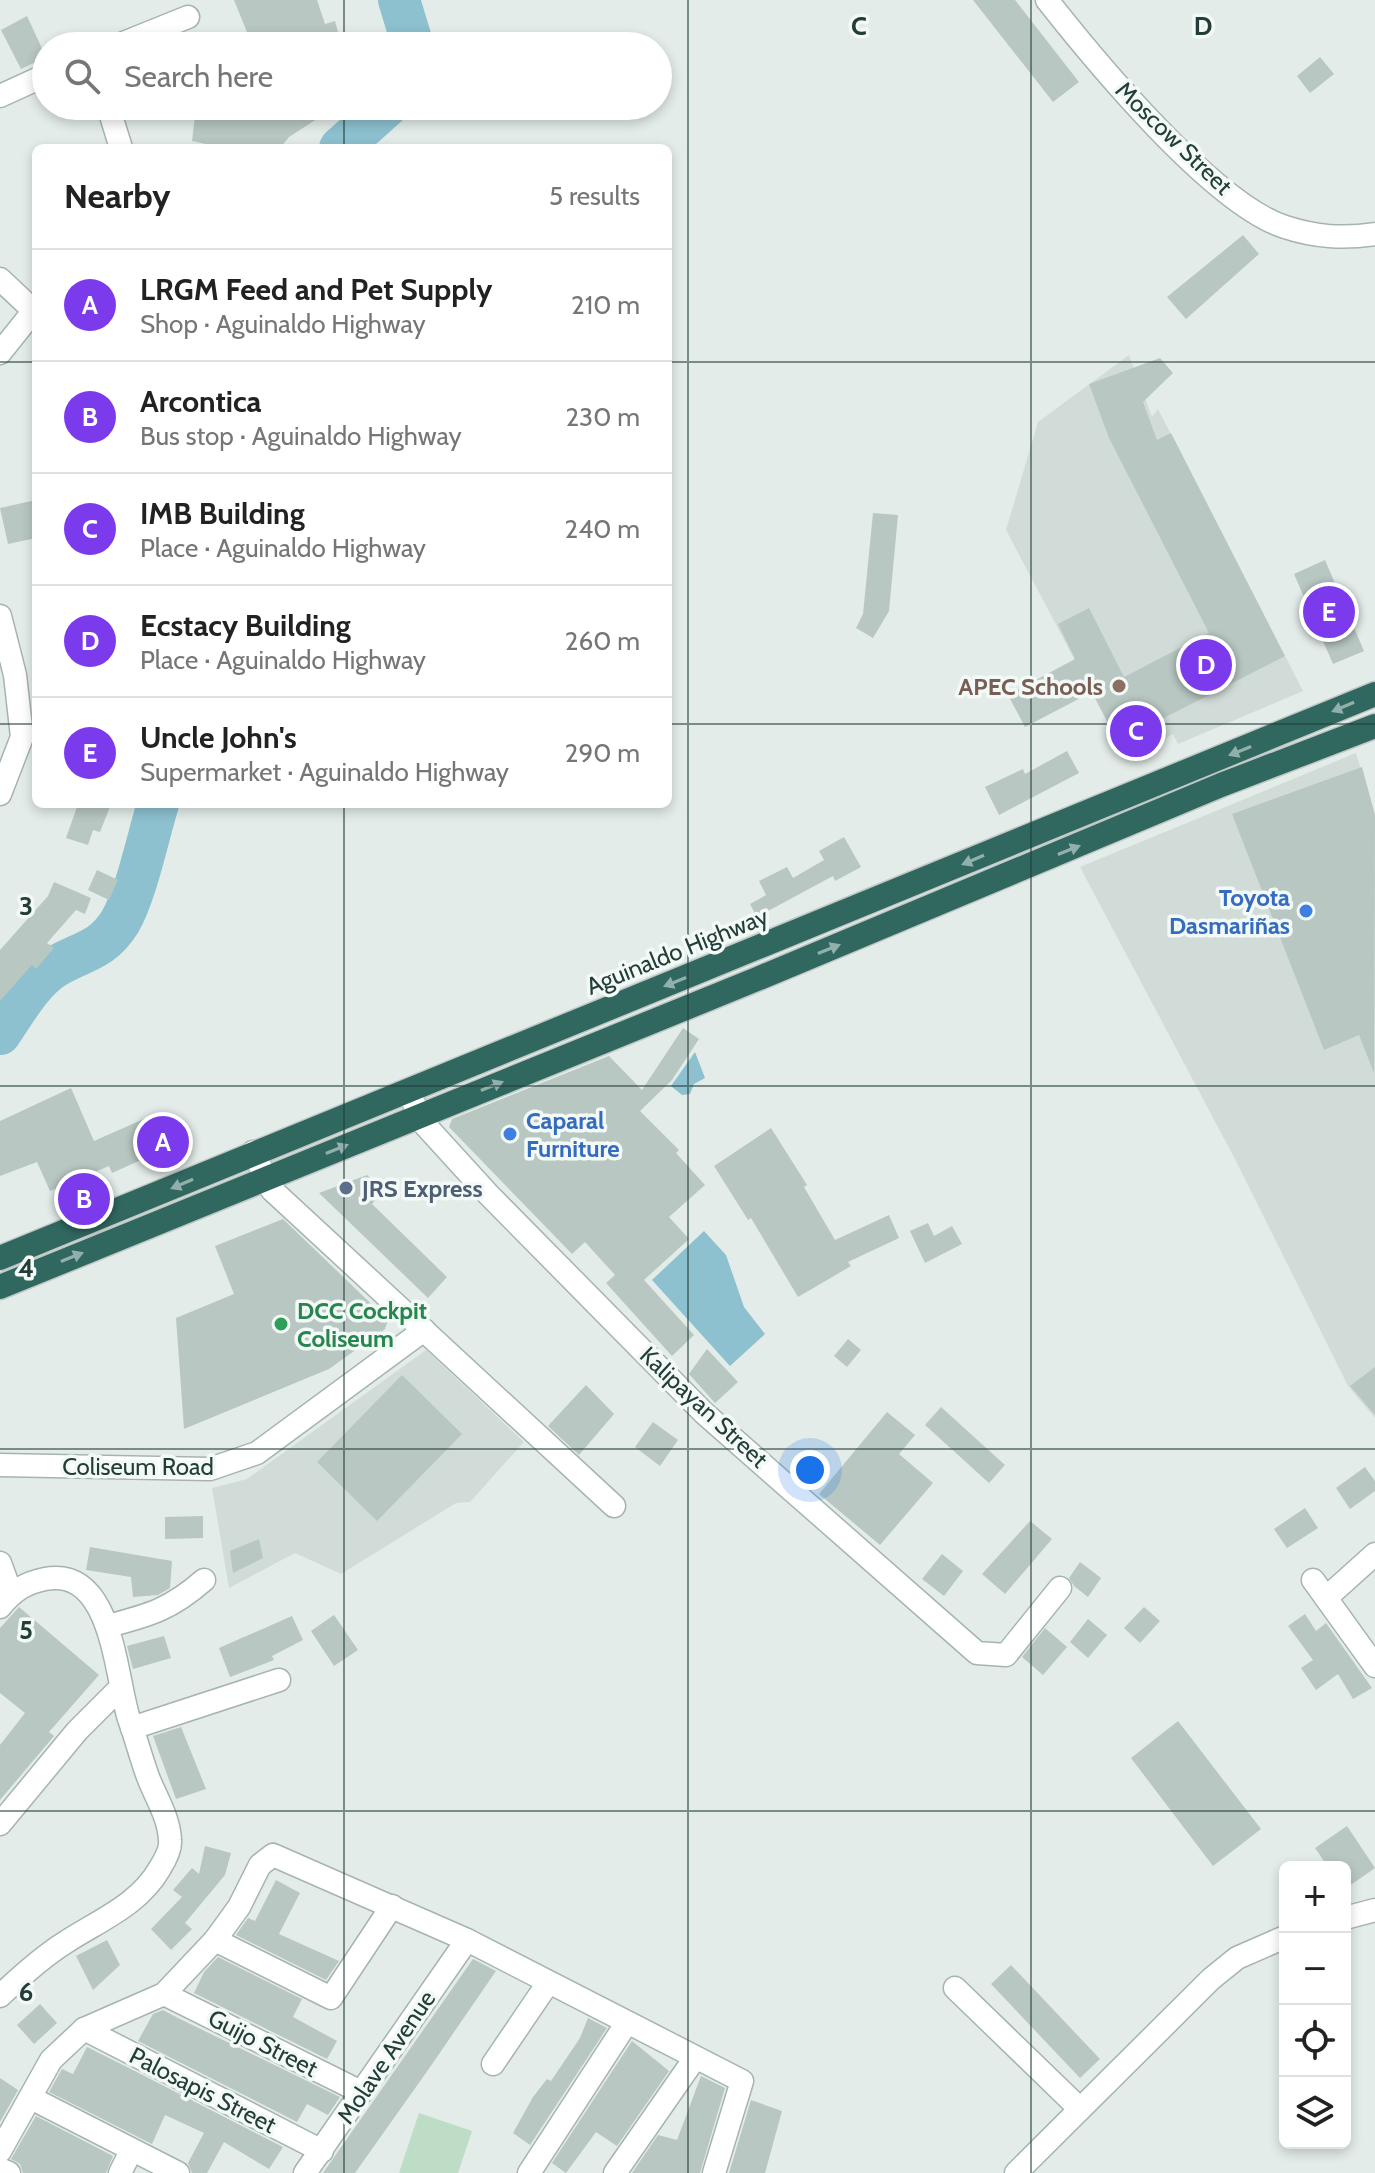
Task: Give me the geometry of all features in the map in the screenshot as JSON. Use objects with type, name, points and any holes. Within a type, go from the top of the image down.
[{"type":"highway","name":"Aguinaldo Highway","points":[[0,1258],[1375,694]]},
{"type":"highway","points":[[0,1287],[1221,785],[1375,726]]},
{"type":"street","name":"Moscow Street","points":[[1047,0],[1180,150],[1239,202],[1283,227],[1340,240],[1375,234]]},
{"type":"street","points":[[151,32],[188,17]]},
{"type":"street","points":[[0,96],[32,81]]},
{"type":"street","points":[[112,120],[120,144]]},
{"type":"street","points":[[0,279],[32,307]]},
{"type":"street","points":[[0,353],[32,314]]},
{"type":"street","points":[[0,616],[15,675],[22,737],[0,794]]},
{"type":"street","name":"Kalipayan Street","points":[[408,1092],[420,1115],[487,1193],[704,1413],[977,1653],[1006,1655],[1060,1588]]},
{"type":"street","points":[[253,1152],[272,1190],[614,1506]]},
{"type":"street","name":"Coliseum Road","points":[[0,1465],[210,1469],[236,1463],[257,1453],[424,1330]]},
{"type":"street","points":[[1375,1554],[1319,1589],[1375,1666]]},
{"type":"street","points":[[0,1563],[5,1600],[31,1582],[53,1578],[75,1582],[93,1596],[108,1626],[119,1689],[169,1824],[171,1844],[160,1869],[141,1893],[114,1915],[65,1943],[0,1996]]},
{"type":"street","points":[[108,1626],[159,1613],[176,1604],[204,1580]]},
{"type":"street","points":[[132,1728],[279,1680]]},
{"type":"street","points":[[0,1824],[77,1731],[119,1689]]},
{"type":"street","points":[[0,2151],[51,2060],[84,2029],[164,1994],[215,1940],[239,1907],[260,1865],[273,1855],[467,1940],[742,2081],[714,2173]]},
{"type":"street","points":[[215,1940],[331,1998],[392,1906]]},
{"type":"street","points":[[1351,1916],[1375,1910]]},
{"type":"street","name":"Molave Avenue","points":[[305,2173],[467,1940]]},
{"type":"street","points":[[1016,2173],[1211,1979],[1237,1958],[1279,1940]]},
{"type":"street","points":[[493,2064],[548,1983]]},
{"type":"street","points":[[955,1988],[1080,2109]]},
{"type":"street","name":"Guijo Street","points":[[164,1994],[361,2092]]},
{"type":"street","points":[[529,2173],[626,2024]]},
{"type":"street","name":"Palosapis Street","points":[[84,2029],[322,2151]]},
{"type":"street","points":[[615,2173],[695,2058]]},
{"type":"street","points":[[31,2098],[178,2173]]},
{"type":"street","points":[[120,2173],[131,2151]]},
{"type":"street","points":[[0,2169],[9,2173]]},
{"type":"shaded area","points":[[1129,355],[1152,417],[1158,409],[1303,691],[1178,744],[1173,734],[1164,739],[1146,704],[1108,723],[1006,530],[1038,422]]},
{"type":"shaded area","name":"Toyota Dasmariñas","points":[[1356,753],[1375,815],[1375,1418],[1348,1386],[1238,1165],[1080,867]]},
{"type":"shaded area","points":[[426,1350],[524,1442],[470,1502],[456,1503],[341,1574],[295,1553],[229,1588],[212,1488],[247,1479]]},
{"type":"green space","points":[[419,2113],[472,2131],[458,2173],[399,2173]]},
{"type":"water","points":[[695,1052],[705,1078],[694,1084],[690,1094],[682,1095],[671,1086]]},
{"type":"water","points":[[704,1231],[726,1255],[744,1307],[765,1334],[730,1366],[652,1280]]},
{"type":"building","points":[[234,0],[317,0],[325,24],[335,21],[338,32],[247,32]]},
{"type":"building","points":[[973,0],[1015,0],[1079,82],[1053,102]]},
{"type":"building","points":[[27,16],[34,32],[32,32],[32,64],[21,69],[1,30]]},
{"type":"building","points":[[1320,57],[1334,74],[1310,93],[1297,76]]},
{"type":"building","points":[[195,120],[315,120],[283,144],[206,144],[192,141]]},
{"type":"building","points":[[1243,235],[1259,254],[1186,319],[1167,297]]},
{"type":"building","points":[[1160,358],[1173,373],[1143,402],[1157,440],[1171,433],[1285,656],[1156,722],[1164,739],[1126,758],[1092,692],[1025,727],[1008,695],[1075,659],[1058,624],[1089,608],[1124,677],[1209,633],[1109,438],[1089,384]]},
{"type":"building","points":[[32,501],[32,539],[8,544],[0,508]]},
{"type":"building","points":[[873,513],[898,515],[889,611],[873,638],[856,628],[863,614]]},
{"type":"building","points":[[1325,560],[1364,651],[1333,664],[1294,574]]},
{"type":"building","points":[[1067,751],[1079,773],[999,815],[985,787],[1023,769],[1025,774]]},
{"type":"building","name":"Toyota Dasmariñas","points":[[1362,767],[1375,815],[1374,1073],[1359,1035],[1324,1050],[1232,814]]},
{"type":"building","points":[[77,808],[109,808],[100,832],[93,830],[88,845],[66,838]]},
{"type":"building","points":[[844,837],[861,867],[835,881],[833,876],[757,917],[750,904],[766,895],[759,881],[787,867],[793,878],[824,860],[819,851]]},
{"type":"building","points":[[97,870],[118,880],[109,900],[88,890]]},
{"type":"building","points":[[54,882],[91,898],[85,914],[76,910],[47,943],[54,948],[36,969],[32,965],[0,1001],[0,950],[48,896]]},
{"type":"building","points":[[683,1028],[699,1039],[672,1080],[640,1111],[679,1150],[676,1153],[705,1185],[669,1217],[689,1239],[644,1280],[694,1335],[672,1356],[606,1283],[615,1275],[585,1242],[572,1254],[449,1127],[452,1119],[609,1056],[642,1090]]},
{"type":"building","points":[[71,1088],[94,1141],[155,1114],[170,1147],[112,1173],[109,1166],[50,1191],[37,1162],[0,1176],[0,1121]]},
{"type":"building","points":[[771,1128],[807,1185],[804,1187],[835,1240],[889,1215],[899,1238],[848,1262],[851,1266],[798,1297],[751,1218],[748,1220],[714,1166]]},
{"type":"building","points":[[367,1175],[383,1191],[372,1204],[447,1277],[428,1298],[319,1193]]},
{"type":"building","name":"DCC Cockpit Coliseum","points":[[283,1219],[388,1320],[385,1329],[329,1369],[184,1429],[176,1318],[234,1294],[215,1246]]},
{"type":"building","points":[[928,1223],[934,1236],[952,1226],[962,1244],[925,1263],[910,1231]]},
{"type":"building","points":[[848,1339],[861,1350],[847,1367],[834,1356]]},
{"type":"building","points":[[707,1349],[738,1382],[715,1403],[689,1374]]},
{"type":"building","points":[[1375,1367],[1375,1415],[1350,1386]]},
{"type":"building","points":[[402,1375],[462,1434],[377,1521],[317,1462]]},
{"type":"building","points":[[586,1385],[614,1414],[579,1455],[548,1426]]},
{"type":"building","points":[[941,1407],[1005,1465],[989,1483],[925,1425]]},
{"type":"building","points":[[887,1412],[915,1435],[899,1454],[933,1483],[880,1545],[819,1494]]},
{"type":"building","points":[[653,1422],[678,1440],[660,1466],[635,1447]]},
{"type":"building","points":[[1365,1467],[1375,1481],[1375,1491],[1350,1509],[1336,1488]]},
{"type":"building","points":[[1305,1508],[1318,1528],[1287,1548],[1274,1529]]},
{"type":"building","points":[[203,1516],[203,1538],[165,1539],[165,1517]]},
{"type":"building","points":[[1030,1521],[1052,1539],[1005,1594],[982,1574]]},
{"type":"building","points":[[259,1539],[263,1558],[233,1573],[230,1551]]},
{"type":"building","points":[[90,1547],[172,1561],[170,1588],[158,1595],[133,1597],[131,1577],[86,1570]]},
{"type":"building","points":[[942,1554],[963,1571],[944,1596],[922,1579]]},
{"type":"building","points":[[1080,1562],[1101,1578],[1088,1597],[1069,1578]]},
{"type":"building","points":[[19,1607],[99,1675],[49,1732],[54,1736],[0,1800],[0,1745],[25,1713],[0,1693],[0,1628]]},
{"type":"building","points":[[1144,1607],[1160,1621],[1140,1643],[1124,1628]]},
{"type":"building","points":[[1305,1614],[1316,1631],[1326,1623],[1372,1688],[1353,1699],[1338,1674],[1316,1690],[1301,1668],[1313,1660],[1288,1626]]},
{"type":"building","points":[[334,1615],[358,1650],[334,1666],[311,1631]]},
{"type":"building","points":[[292,1616],[303,1640],[272,1656],[274,1660],[230,1677],[219,1648]]},
{"type":"building","points":[[1088,1619],[1107,1635],[1088,1658],[1070,1642]]},
{"type":"building","points":[[1045,1628],[1067,1647],[1043,1675],[1022,1657]]},
{"type":"building","points":[[164,1636],[171,1658],[133,1669],[127,1646]]},
{"type":"building","points":[[1178,1721],[1261,1829],[1213,1866],[1131,1758]]},
{"type":"building","points":[[181,1727],[206,1789],[176,1799],[153,1736]]},
{"type":"building","points":[[1347,1826],[1375,1868],[1351,1885],[1351,1861],[1324,1861],[1315,1848]]},
{"type":"building","points":[[205,1846],[231,1853],[225,1875],[185,1923],[192,1929],[171,1950],[151,1929],[182,1897],[173,1890],[192,1868],[199,1874]]},
{"type":"building","points":[[276,1880],[300,1893],[279,1934],[339,1961],[326,1980],[236,1935],[248,1918],[255,1921]]},
{"type":"building","points":[[107,1940],[120,1965],[93,1990],[76,1956]]},
{"type":"building","points":[[218,1957],[302,1999],[293,2017],[337,2041],[327,2059],[194,1993],[204,1972]]},
{"type":"building","points":[[473,1959],[496,1971],[428,2070],[355,2173],[323,2173]]},
{"type":"building","points":[[1011,1965],[1100,2059],[1080,2078],[991,1984]]},
{"type":"building","points":[[40,2004],[57,2023],[34,2044],[17,2025]]},
{"type":"building","points":[[163,2010],[340,2097],[328,2115],[307,2104],[297,2122],[138,2041],[153,2014]]},
{"type":"building","points":[[588,2018],[607,2028],[530,2145],[513,2133],[533,2097],[547,2079],[551,2081],[580,2038]]},
{"type":"building","points":[[632,2041],[669,2071],[617,2146],[596,2132],[566,2173],[552,2163]]},
{"type":"building","points":[[87,2047],[283,2147],[269,2169],[224,2142],[207,2173],[192,2173],[188,2163],[204,2133],[165,2115],[152,2144],[49,2092],[62,2069],[73,2074]]},
{"type":"building","points":[[701,2076],[725,2088],[700,2173],[632,2173],[658,2135],[677,2140]]},
{"type":"building","points":[[0,2078],[18,2090],[0,2122]]},
{"type":"building","points":[[751,2100],[782,2111],[765,2173],[729,2173]]},
{"type":"building","points":[[36,2116],[113,2156],[106,2173],[23,2173],[20,2164],[11,2159]]},
{"type":"waterway","points":[[399,0],[409,32]]},
{"type":"waterway","points":[[344,144],[371,120]]},
{"type":"waterway","points":[[0,1034],[24,998],[46,973],[98,945],[120,922],[136,881],[157,808]]},
{"type":"place","name":"Uncle John's","points":[[1329,612]]},
{"type":"place","name":"Ecstacy Building","points":[[1206,665]]},
{"type":"place","name":"APEC Schools","points":[[1119,686]]},
{"type":"place","name":"IMB Building","points":[[1136,731]]},
{"type":"place","name":"Toyota Dasmariñas","points":[[1306,911]]},
{"type":"place","name":"Caparal Furniture","points":[[510,1134]]},
{"type":"place","name":"LRGM Feed and Pet Supply","points":[[163,1142]]},
{"type":"place","name":"JRS Express","points":[[346,1188]]},
{"type":"place","name":"Arcontica","points":[[84,1199]]},
{"type":"place","name":"DCC Cockpit Coliseum","points":[[281,1324]]}]
